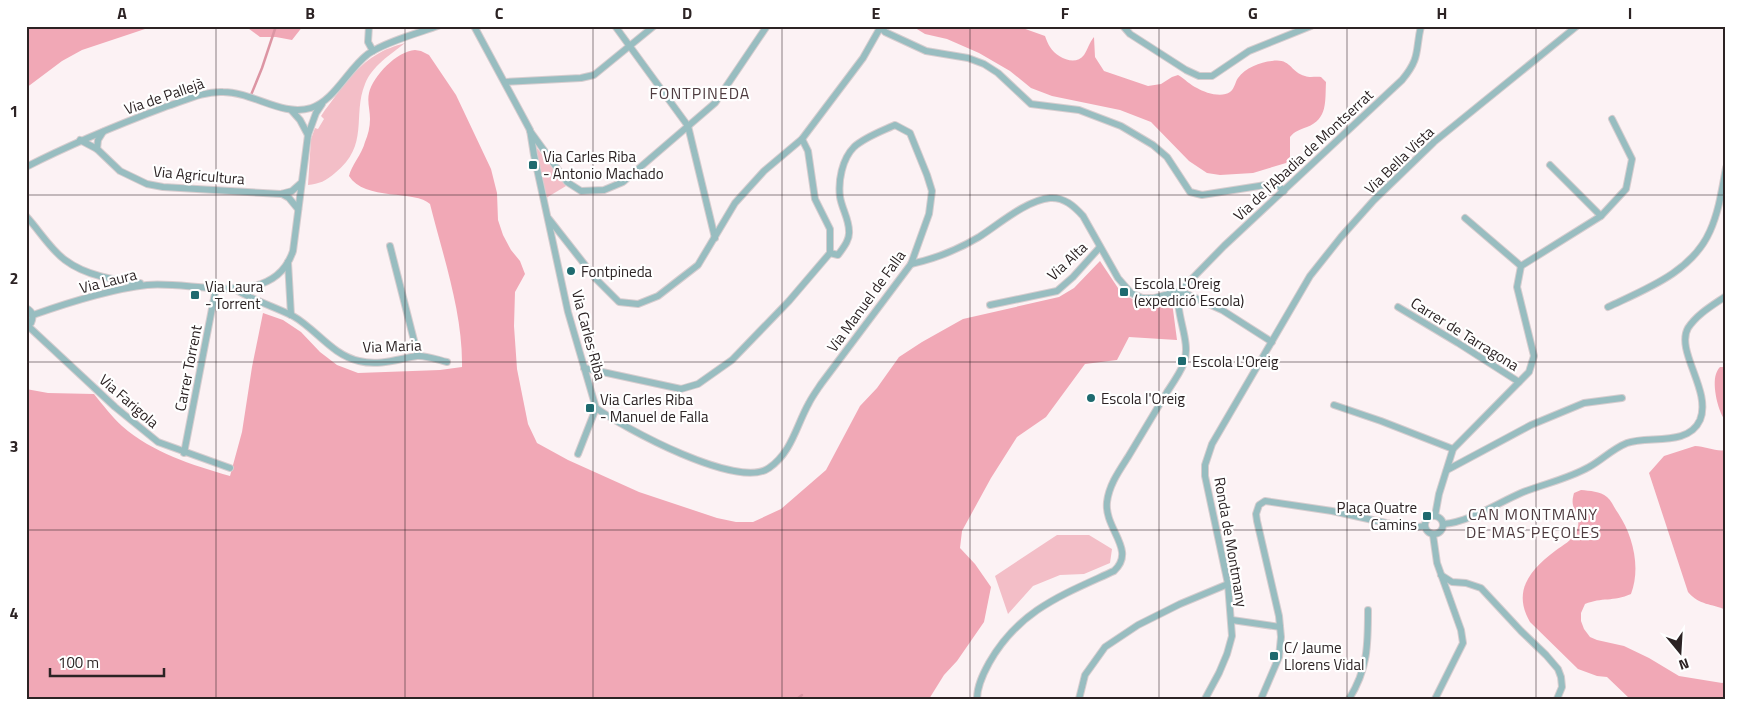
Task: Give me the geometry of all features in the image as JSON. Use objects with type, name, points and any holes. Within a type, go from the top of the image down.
[{"type":"street","points":[[369,26],[368,42],[373,51]]},
{"type":"street","points":[[291,315],[288,262],[293,251],[308,135],[316,113],[357,64],[373,51],[438,26]]},
{"type":"street","name":"Via Carles Riba","points":[[474,26],[530,130],[568,312],[596,408]]},
{"type":"street","points":[[615,26],[688,126],[714,238]]},
{"type":"street","points":[[505,82],[581,78],[594,75],[654,26]]},
{"type":"street","points":[[530,130],[566,182],[581,191],[604,190],[623,182],[715,103],[767,26]]},
{"type":"street","points":[[1123,26],[1130,34],[1186,70],[1199,76],[1212,76],[1248,52],[1311,26]]},
{"type":"street","name":"Via de l'Abadia de Montserrat","points":[[1180,291],[1224,246],[1410,71],[1418,53],[1422,26]]},
{"type":"street","name":"Via Bella Vista","points":[[1272,342],[1310,276],[1374,200],[1434,142],[1577,26]]},
{"type":"street","points":[[549,219],[596,279],[619,302],[638,304],[658,296],[698,265],[735,203],[764,171],[802,140],[828,102],[863,58],[880,27],[885,32],[926,51],[968,58],[984,64],[998,73],[1031,104],[1079,110],[1121,126],[1167,157],[1190,192],[1202,195],[1272,184],[1277,185],[1284,191]]},
{"type":"street","name":"Via de Pallejà","points":[[26,167],[80,140],[136,117],[213,92],[237,93],[292,111],[312,108],[323,103]]},
{"type":"street","points":[[292,111],[300,120],[308,135]]},
{"type":"street","points":[[1435,516],[1439,494],[1453,449],[1529,372],[1534,356],[1517,287],[1521,266],[1601,216],[1626,189],[1632,159],[1612,119]]},
{"type":"street","name":"Via Manuel de Falla","points":[[596,408],[649,440],[707,463],[752,473],[764,471],[776,462],[788,447],[808,404],[821,384],[911,264],[929,214],[932,191],[910,133],[895,125],[874,134],[855,147],[845,160],[840,180],[840,198],[850,232],[846,245],[838,255],[830,253]]},
{"type":"street","points":[[96,149],[98,140],[103,132]]},
{"type":"street","name":"Via Agricultura","points":[[80,140],[96,149],[120,171],[147,184],[280,194]]},
{"type":"street","points":[[584,368],[681,389],[698,384],[732,360],[789,300],[830,253],[830,229],[815,200],[808,151],[802,140]]},
{"type":"street","points":[[1550,165],[1601,216]]},
{"type":"street","points":[[1608,307],[1654,285],[1690,261],[1703,244],[1710,230],[1721,196],[1726,168]]},
{"type":"street","points":[[280,194],[292,191],[302,182]]},
{"type":"street","points":[[280,194],[288,198],[298,210]]},
{"type":"street","points":[[911,264],[922,262],[964,245],[1032,203],[1052,198],[1060,199],[1076,209],[1089,224],[1118,278],[1131,293],[1142,298],[1154,298],[1180,291],[1222,310],[1272,342]]},
{"type":"street","points":[[26,216],[64,260],[76,267],[114,280],[149,285]]},
{"type":"street","points":[[1465,218],[1521,266]]},
{"type":"street","points":[[390,246],[418,356]]},
{"type":"street","name":"Via Alta","points":[[990,305],[1057,290],[1073,277],[1100,247]]},
{"type":"street","name":"Via Laura","points":[[33,315],[107,293],[149,285],[216,288],[251,287],[272,280],[279,275],[288,262]]},
{"type":"street","name":"Carrer Torrent","points":[[184,453],[216,288]]},
{"type":"street","name":"Via Maria","points":[[233,288],[247,297],[291,315],[303,322],[335,350],[359,361],[375,363],[418,356],[447,362]]},
{"type":"street","points":[[977,699],[980,682],[985,670],[1004,640],[1030,614],[1054,599],[1114,571],[1122,560],[1122,552],[1107,516],[1107,503],[1115,478],[1184,362],[1185,337],[1179,300],[1180,291]]},
{"type":"street","points":[[1444,524],[1458,522],[1523,493],[1578,472],[1628,442],[1670,439],[1693,429],[1699,421],[1702,411],[1702,396],[1690,362],[1686,341],[1687,330],[1696,318],[1726,296]]},
{"type":"street","name":"Carrer de Tarragona","points":[[1398,307],[1518,382]]},
{"type":"street","points":[[26,308],[33,315],[33,320],[27,326]]},
{"type":"street","name":"Via Farigola","points":[[27,326],[115,407],[158,442],[184,453],[230,468]]},
{"type":"street","name":"Ronda de Montmany","points":[[1205,699],[1227,654],[1232,636],[1232,620],[1228,584],[1207,485],[1205,466],[1212,444],[1272,342]]},
{"type":"street","points":[[1447,470],[1530,425],[1584,404],[1622,398]]},
{"type":"street","points":[[1334,406],[1453,449]]},
{"type":"street","points":[[578,454],[596,408]]},
{"type":"street","points":[[1261,699],[1279,656],[1281,645],[1280,627],[1257,521],[1257,509],[1261,502],[1332,511],[1408,528],[1425,526]]},
{"type":"street","points":[[1435,516],[1441,518],[1444,524],[1441,533],[1433,535],[1428,533],[1425,526],[1429,518],[1435,516]]},
{"type":"street","points":[[1433,535],[1437,564],[1461,630],[1463,643],[1435,699]]},
{"type":"street","points":[[1441,575],[1452,582],[1466,583],[1481,588],[1546,655],[1558,669],[1561,677],[1562,687],[1557,699]]},
{"type":"street","points":[[1079,699],[1085,675],[1105,647],[1138,625],[1180,604],[1228,584]]},
{"type":"street","points":[[1349,699],[1356,688],[1364,666],[1368,646],[1368,610]]},
{"type":"street","points":[[1232,620],[1280,627]]},
{"type":"shaded area","points":[[26,26],[154,26],[82,50],[62,61],[26,88]]},
{"type":"shaded area","points":[[245,26],[303,26],[292,40],[260,37]]},
{"type":"shaded area","points":[[912,26],[1017,26],[1045,36],[1053,51],[1061,57],[1071,60],[1080,59],[1084,55],[1094,37],[1095,57],[1104,71],[1148,86],[1161,84],[1178,75],[1200,90],[1218,95],[1230,92],[1241,74],[1253,66],[1267,62],[1283,62],[1300,74],[1309,77],[1321,77],[1326,82],[1324,109],[1314,124],[1297,131],[1290,137],[1290,157],[1286,163],[1253,173],[1220,175],[1207,173],[1189,161],[1151,122],[1120,110],[1052,96],[1031,88],[1010,71],[979,53],[947,39],[925,34]]},
{"type":"shaded area","points":[[405,43],[382,61],[372,72],[365,84],[361,96],[358,130],[353,152],[335,173],[319,183],[308,185],[311,139],[315,128],[318,129],[324,119],[321,116],[325,110],[348,80],[368,60],[383,51]]},
{"type":"shaded area","points":[[415,50],[429,55],[456,95],[491,169],[497,193],[498,220],[503,235],[511,250],[520,261],[525,274],[515,292],[514,326],[517,369],[528,424],[537,443],[568,460],[639,492],[717,518],[736,522],[753,522],[781,509],[826,470],[860,406],[877,388],[899,357],[963,319],[1059,297],[1074,288],[1100,261],[1118,288],[1128,297],[1146,305],[1172,302],[1177,340],[1129,337],[1117,360],[1085,364],[1046,417],[1017,437],[991,478],[962,531],[960,548],[975,564],[991,587],[984,622],[957,661],[944,675],[929,699],[26,699],[26,389],[48,393],[94,394],[122,426],[147,444],[173,457],[230,476],[242,432],[263,313],[283,320],[301,332],[320,352],[337,365],[358,373],[440,370],[462,367],[456,305],[430,204],[414,197],[366,189],[356,184],[349,176],[364,146],[369,131],[368,96],[371,86],[387,65],[408,51]]},
{"type":"shaded area","points":[[536,149],[566,186],[546,198]]},
{"type":"shaded area","points":[[1720,367],[1726,367],[1726,421],[1720,412],[1715,392],[1715,379]]},
{"type":"shaded area","points":[[1695,446],[1726,450],[1726,610],[1701,602],[1692,597],[1688,592],[1649,473],[1664,456]]},
{"type":"shaded area","points":[[1581,490],[1601,494],[1610,500],[1628,532],[1635,563],[1634,584],[1631,594],[1585,604],[1581,613],[1584,629],[1590,637],[1624,646],[1679,676],[1726,682],[1726,699],[1630,699],[1607,677],[1597,676],[1578,669],[1530,622],[1523,600],[1526,582],[1546,558],[1575,534],[1578,523],[1573,499],[1574,493]]},
{"type":"shaded area","points":[[1057,535],[1089,535],[1112,549],[1110,563],[1084,574],[1060,575],[1033,586],[1008,614],[995,576]]},
{"type":"waterway","points":[[251,95],[276,26]]},
{"type":"waterway","points":[[797,699],[802,695]]},
{"type":"place","name":"Via Carles Riba - Antonio Machado","points":[[533,165]]},
{"type":"place","name":"Fontpineda","points":[[571,271]]},
{"type":"place","name":"Escola L'Oreig (expedició Escola)","points":[[1124,292]]},
{"type":"place","name":"Via Laura - Torrent","points":[[195,295]]},
{"type":"place","name":"Escola L'Oreig","points":[[1182,361]]},
{"type":"place","name":"Escola l'Oreig","points":[[1091,398]]},
{"type":"place","name":"Via Carles Riba - Manuel de Falla","points":[[590,408]]},
{"type":"place","name":"Plaça Quatre Camins","points":[[1427,516]]},
{"type":"place","name":"C/ Jaume Llorens Vidal","points":[[1274,656]]},
{"type":"district","name":"FONTPINEDA","points":[[700,93]]},
{"type":"district","name":"CAN MONTMANY DE MAS PEÇOLES","points":[[1533,523]]}]
